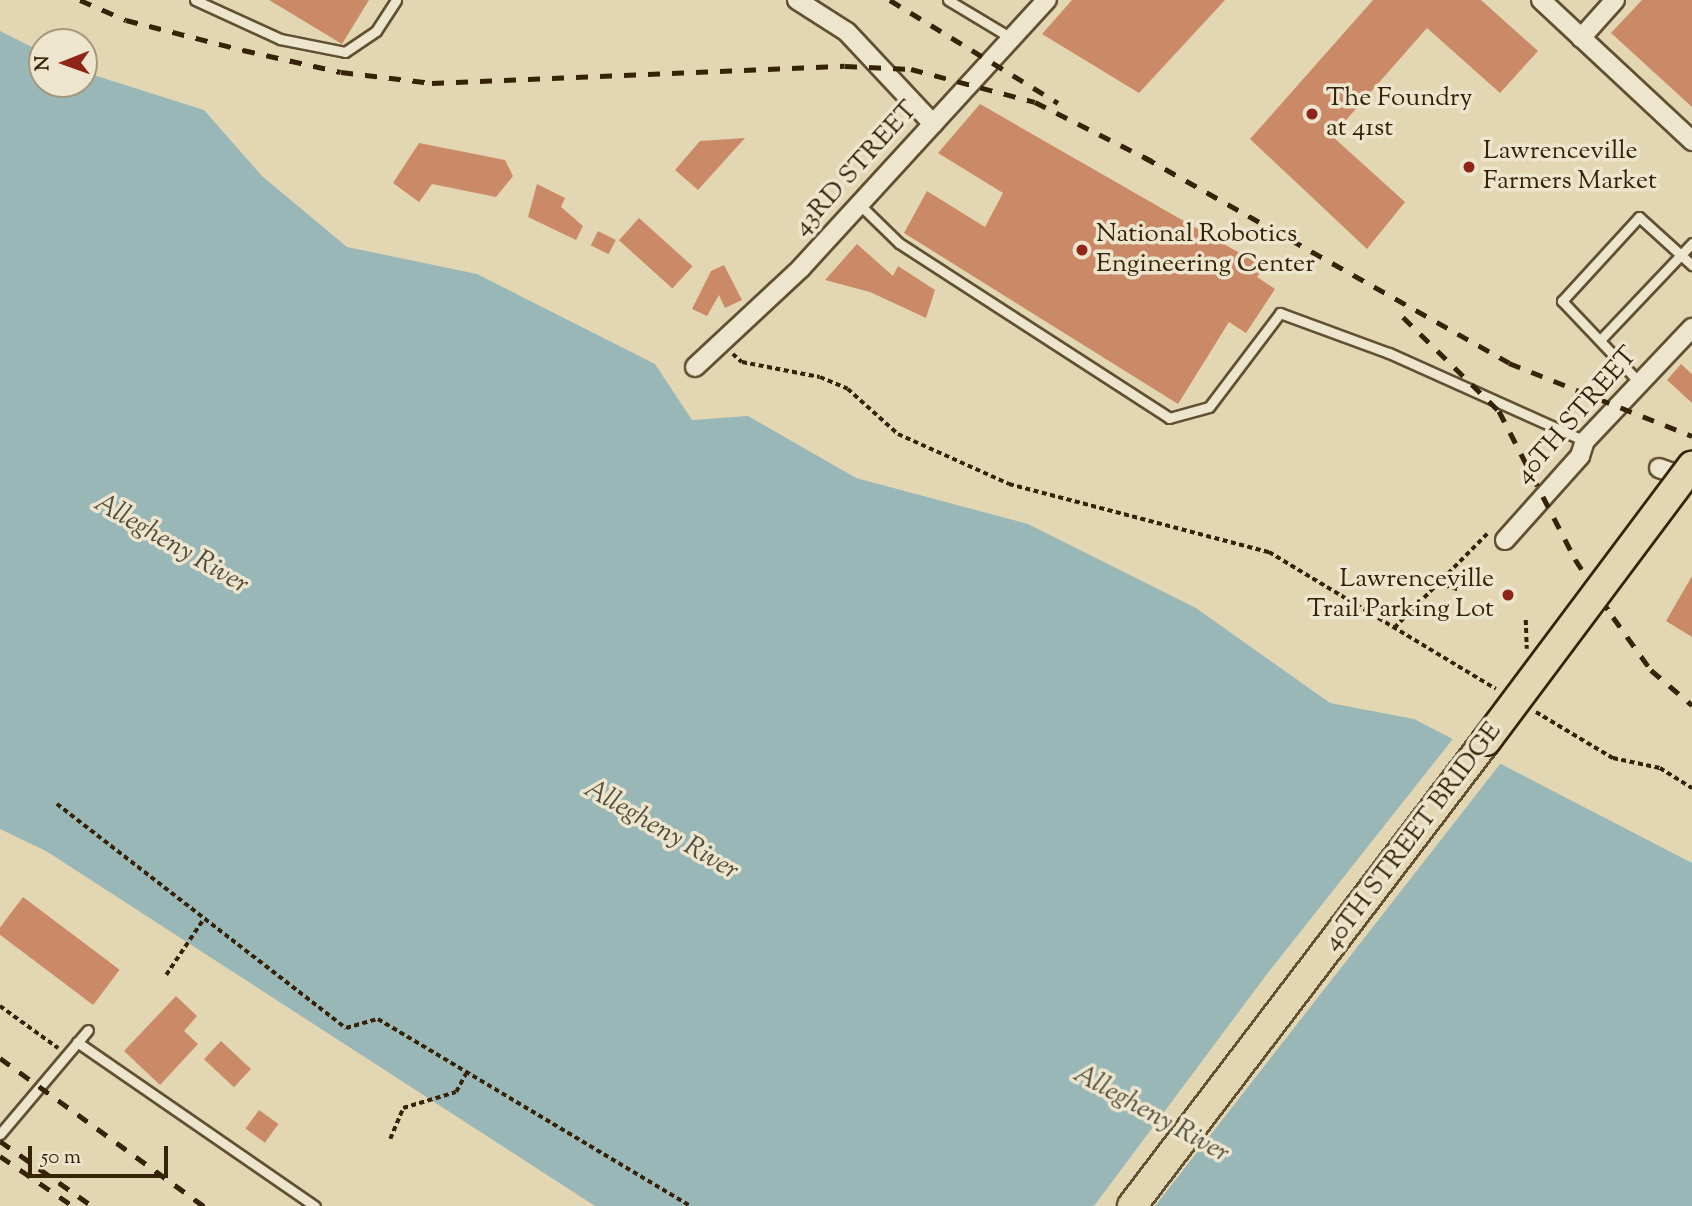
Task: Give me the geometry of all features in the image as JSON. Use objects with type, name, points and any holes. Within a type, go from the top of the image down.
[{"type":"main road","name":"40TH STREET BRIDGE","points":[[1132,1206],[1692,466]]},
{"type":"street","points":[[797,0],[847,32],[933,124]]},
{"type":"street","name":"43RD STREET","points":[[695,367],[801,268],[1047,0]]},
{"type":"street","points":[[1541,0],[1692,141]]},
{"type":"street","points":[[1581,38],[1615,0]]},
{"type":"street","name":"40TH STREET","points":[[1498,535],[1580,456],[1585,441],[1692,328]]},
{"type":"street","points":[[1659,468],[1692,480]]},
{"type":"lane","points":[[195,0],[281,40],[345,52],[376,31],[396,0]]},
{"type":"lane","points":[[948,0],[1013,39]]},
{"type":"lane","points":[[859,204],[899,243],[1169,418],[1209,407],[1280,313],[1389,353],[1585,441]]},
{"type":"lane","points":[[1639,382],[1602,338],[1562,301],[1639,217],[1692,265]]},
{"type":"lane","points":[[1602,338],[1692,243]]},
{"type":"lane","points":[[0,1134],[88,1030]]},
{"type":"lane","points":[[78,1042],[315,1206]]},
{"type":"path","points":[[742,362],[820,377],[848,390],[898,434],[1009,484],[1269,552],[1502,692]]},
{"type":"path","points":[[1394,628],[1436,583],[1498,535]]},
{"type":"path","points":[[1436,583],[1460,590]]},
{"type":"path","points":[[1525,706],[1613,758],[1660,768],[1692,788]]},
{"type":"path","points":[[57,804],[203,920],[346,1028],[378,1019],[691,1206]]},
{"type":"path","points":[[166,975],[203,920]]},
{"type":"path","points":[[0,1006],[52,1043]]},
{"type":"path","points":[[390,1139],[403,1108],[456,1093],[466,1073]]},
{"type":"water","name":"Allegheny River","points":[[0,31],[28,45],[28,98],[98,98],[98,76],[204,110],[262,176],[347,247],[477,274],[655,364],[692,420],[748,416],[856,478],[1028,524],[1196,608],[1330,703],[1414,719],[1692,863],[1692,1206],[595,1206],[46,851],[0,829]]},
{"type":"pier","points":[[1456,735],[1504,759],[1155,1206],[1094,1206],[1267,974]]},
{"type":"building","points":[[269,0],[369,0],[342,44]]},
{"type":"building","points":[[1072,0],[1225,0],[1139,93],[1042,34]]},
{"type":"building","name":"The Foundry at 41st","points":[[1373,0],[1481,0],[1538,51],[1500,93],[1427,28],[1332,136],[1405,202],[1367,249],[1250,139]]},
{"type":"building","points":[[1642,0],[1692,0],[1692,107],[1611,33]]},
{"type":"building","name":"National Robotics Engineering Center","points":[[980,104],[1264,267],[1257,277],[1275,289],[1246,333],[1229,322],[1178,404],[904,233],[927,191],[985,227],[1003,193],[938,153]]},
{"type":"building","points":[[745,138],[698,190],[675,170],[700,141]]},
{"type":"building","points":[[419,143],[505,160],[513,176],[496,197],[432,184],[419,202],[393,183]]},
{"type":"building","points":[[537,184],[565,198],[561,207],[583,226],[576,240],[528,217]]},
{"type":"building","points":[[639,218],[693,266],[672,288],[619,240]]},
{"type":"building","points":[[598,231],[616,240],[609,254],[591,245]]},
{"type":"building","points":[[857,244],[893,276],[898,266],[935,290],[926,318],[870,292],[825,280]]},
{"type":"building","points":[[724,265],[742,300],[725,308],[719,295],[707,316],[692,309],[711,271]]},
{"type":"building","points":[[1681,364],[1692,374],[1692,403],[1667,380]]},
{"type":"building","points":[[1692,576],[1692,637],[1666,621]]},
{"type":"building","points":[[23,897],[120,970],[93,1005],[0,935],[0,928]]},
{"type":"building","points":[[176,996],[197,1016],[184,1031],[198,1044],[160,1085],[124,1051]]},
{"type":"building","points":[[221,1041],[251,1069],[234,1087],[204,1059]]},
{"type":"building","points":[[259,1110],[278,1124],[265,1143],[245,1129]]},
{"type":"railway","points":[[80,0],[126,20],[243,50],[341,72],[432,83],[845,66],[911,69],[1035,102],[1152,161]]},
{"type":"railway","points":[[890,0],[1058,103]]},
{"type":"railway","points":[[1144,157],[1509,363],[1692,436]]},
{"type":"railway","points":[[1403,317],[1499,411],[1575,559],[1613,617],[1651,670],[1692,705]]},
{"type":"railway","points":[[0,1058],[204,1206]]},
{"type":"railway","points":[[0,1141],[92,1206]]},
{"type":"railway","points":[[0,1156],[73,1206]]},
{"type":"place","name":"The Foundry at 41st","points":[[1312,114]]},
{"type":"place","name":"Lawrenceville Farmers Market","points":[[1469,167]]},
{"type":"place","name":"National Robotics Engineering Center","points":[[1082,250]]},
{"type":"place","name":"Lawrenceville Trail Parking Lot","points":[[1508,595]]}]
